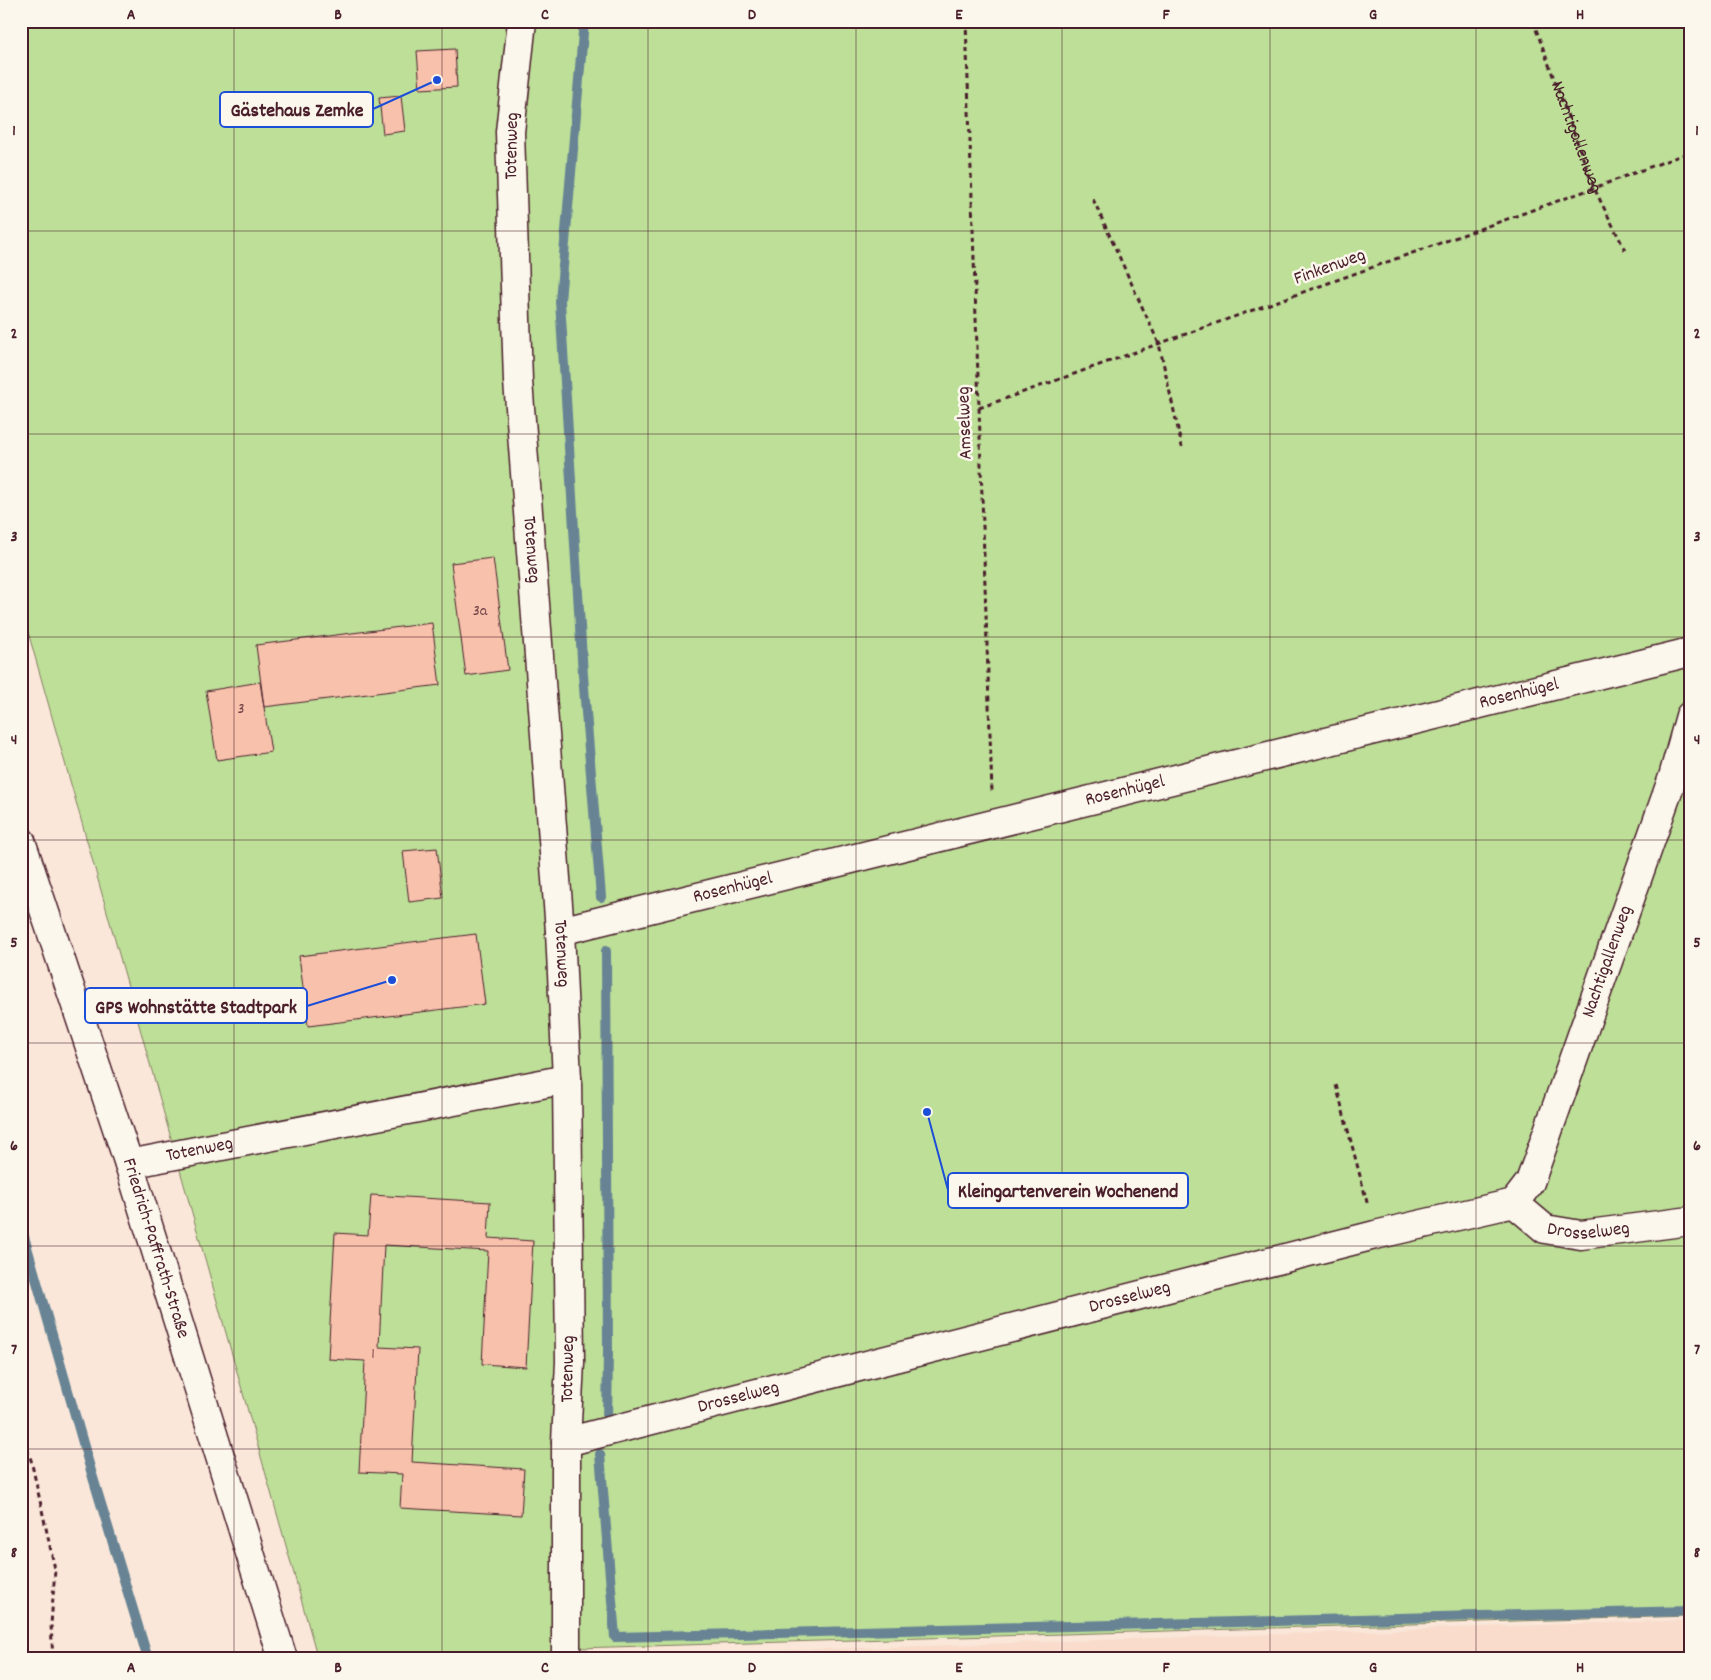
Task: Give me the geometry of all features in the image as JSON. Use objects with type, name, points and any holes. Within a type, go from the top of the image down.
[{"type":"street","name":"Totenweg","points":[[522,21],[510,132],[518,381],[560,931],[567,1079],[570,1362],[566,1442],[566,1659]]},
{"type":"street","name":"Rosenhügel","points":[[560,931],[1690,652]]},
{"type":"street","name":"Nachtigallenweg","points":[[1514,1203],[1530,1182],[1669,786],[1690,716]]},
{"type":"street","name":"Friedrich-Paffrath-Straße","points":[[21,840],[129,1164],[283,1659]]},
{"type":"street","name":"Totenweg","points":[[129,1164],[567,1079]]},
{"type":"street","name":"Drosselweg","points":[[566,1442],[1375,1235],[1514,1203],[1545,1229],[1581,1235],[1690,1221]]},
{"type":"path","name":"Amselweg","points":[[966,21],[993,824]]},
{"type":"path","name":"Nachtigallenweg","points":[[1533,21],[1594,188],[1625,250]]},
{"type":"path","name":"Finkenweg","points":[[979,408],[1690,152]]},
{"type":"path","points":[[1093,199],[1158,344],[1182,447]]},
{"type":"path","points":[[1336,1085],[1375,1235]]},
{"type":"path","points":[[21,1432],[31,1460],[55,1569],[51,1625],[53,1659]]},
{"type":"shaded area","points":[[1690,1620],[1690,1659],[596,1659],[596,1657]]},
{"type":"green space","points":[[21,21],[1690,21],[1690,1616],[577,1648],[539,1659],[318,1659],[21,607]]},
{"type":"building","points":[[455,49],[457,87],[420,89],[417,51]]},
{"type":"building","points":[[401,96],[405,131],[383,134],[379,98]]},
{"type":"building","points":[[493,558],[508,670],[466,676],[451,563]]},
{"type":"building","points":[[432,623],[440,685],[264,707],[256,645]]},
{"type":"building","points":[[260,682],[271,752],[217,760],[206,691]]},
{"type":"building","points":[[437,848],[443,898],[409,902],[403,851]]},
{"type":"building","points":[[476,934],[485,1004],[308,1026],[299,956]]},
{"type":"building","points":[[371,1195],[490,1202],[488,1238],[533,1241],[526,1367],[482,1364],[488,1251],[384,1245],[379,1347],[418,1349],[412,1462],[524,1469],[521,1515],[400,1508],[402,1474],[359,1472],[365,1361],[328,1359],[335,1233],[368,1235]]},
{"type":"waterway","points":[[584,21],[560,301],[583,675],[601,897]]},
{"type":"waterway","points":[[606,951],[607,1423]]},
{"type":"waterway","points":[[21,1226],[91,1471],[148,1659]]},
{"type":"waterway","points":[[600,1454],[615,1637],[1690,1611]]},
{"type":"place","name":"Gästehaus Zemke","points":[[437,80]]},
{"type":"place","name":"GPS Wohnstätte Stadtpark","points":[[392,980]]},
{"type":"place","name":"Kleingartenverein Wochenend","points":[[927,1112]]}]
